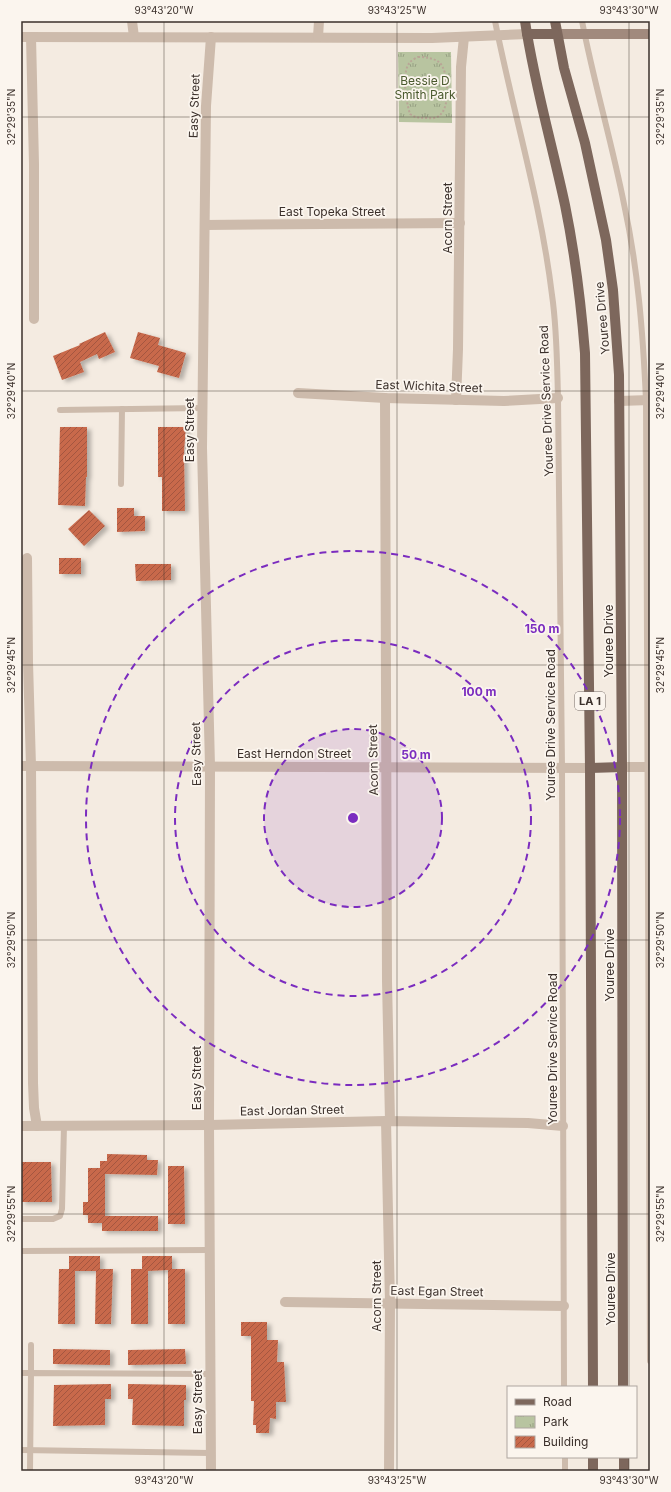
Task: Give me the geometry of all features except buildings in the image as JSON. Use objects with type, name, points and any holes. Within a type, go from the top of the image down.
[{"type":"main road","name":"Youree Drive","points":[[525,21],[538,92],[571,239],[582,321],[586,385],[590,768],[593,1386]]},
{"type":"main road","name":"Youree Drive","points":[[555,21],[556,34],[585,143],[606,240],[616,325],[619,401],[622,767],[623,1386]]},
{"type":"main road","points":[[527,34],[556,34]]},
{"type":"main road","points":[[590,768],[622,767]]},
{"type":"main road","points":[[593,1458],[593,1471]]},
{"type":"main road","points":[[624,1458],[624,1471]]},
{"type":"street","points":[[132,21],[134,37]]},
{"type":"street","points":[[318,37],[319,21]]},
{"type":"street","points":[[34,319],[34,164],[26,37],[464,37],[498,34],[527,34]]},
{"type":"street","points":[[556,34],[650,34]]},
{"type":"street","name":"Easy Street","points":[[211,37],[206,106],[202,408],[210,766],[209,1250],[211,1471]]},
{"type":"street","name":"Acorn Street","points":[[456,400],[460,222],[461,67],[464,37]]},
{"type":"street","name":"East Topeka Street","points":[[205,225],[460,222]]},
{"type":"street","name":"East Wichita Street","points":[[298,393],[385,398],[504,401],[558,398]]},
{"type":"street","name":"Acorn Street","points":[[385,398],[390,1303],[389,1471]]},
{"type":"street","points":[[619,401],[648,400]]},
{"type":"street","points":[[27,558],[28,662],[32,766],[31,958],[33,1083],[34,1108],[37,1126]]},
{"type":"street","name":"East Herndon Street","points":[[21,766],[387,766],[590,768]]},
{"type":"street","points":[[622,767],[649,767]]},
{"type":"street","name":"East Jordan Street","points":[[21,1126],[209,1125],[388,1121],[528,1123],[563,1126]]},
{"type":"street","name":"East Egan Street","points":[[285,1302],[564,1306]]},
{"type":"lane","name":"Youree Drive Service Road","points":[[495,21],[545,251],[552,295],[556,343],[558,398],[562,767],[564,1386]]},
{"type":"lane","points":[[582,21],[631,240],[641,322],[648,400],[650,1361]]},
{"type":"lane","points":[[60,410],[202,408]]},
{"type":"lane","points":[[121,484],[122,409]]},
{"type":"lane","points":[[21,1219],[53,1219],[60,1216],[62,1209],[64,1126]]},
{"type":"lane","points":[[21,1252],[209,1250]]},
{"type":"lane","points":[[30,1471],[31,1345]]},
{"type":"lane","points":[[21,1373],[210,1374]]},
{"type":"lane","points":[[21,1450],[210,1453]]},
{"type":"lane","points":[[565,1458],[565,1471]]},
{"type":"path","points":[[418,57],[429,57],[439,62],[444,69],[447,81],[445,108],[441,115],[434,119],[415,118],[410,114],[406,101],[405,89],[407,69],[411,62],[418,57]]},
{"type":"green space","name":"Bessie D Smith Park","points":[[398,52],[451,52],[452,123],[399,122]]}]
